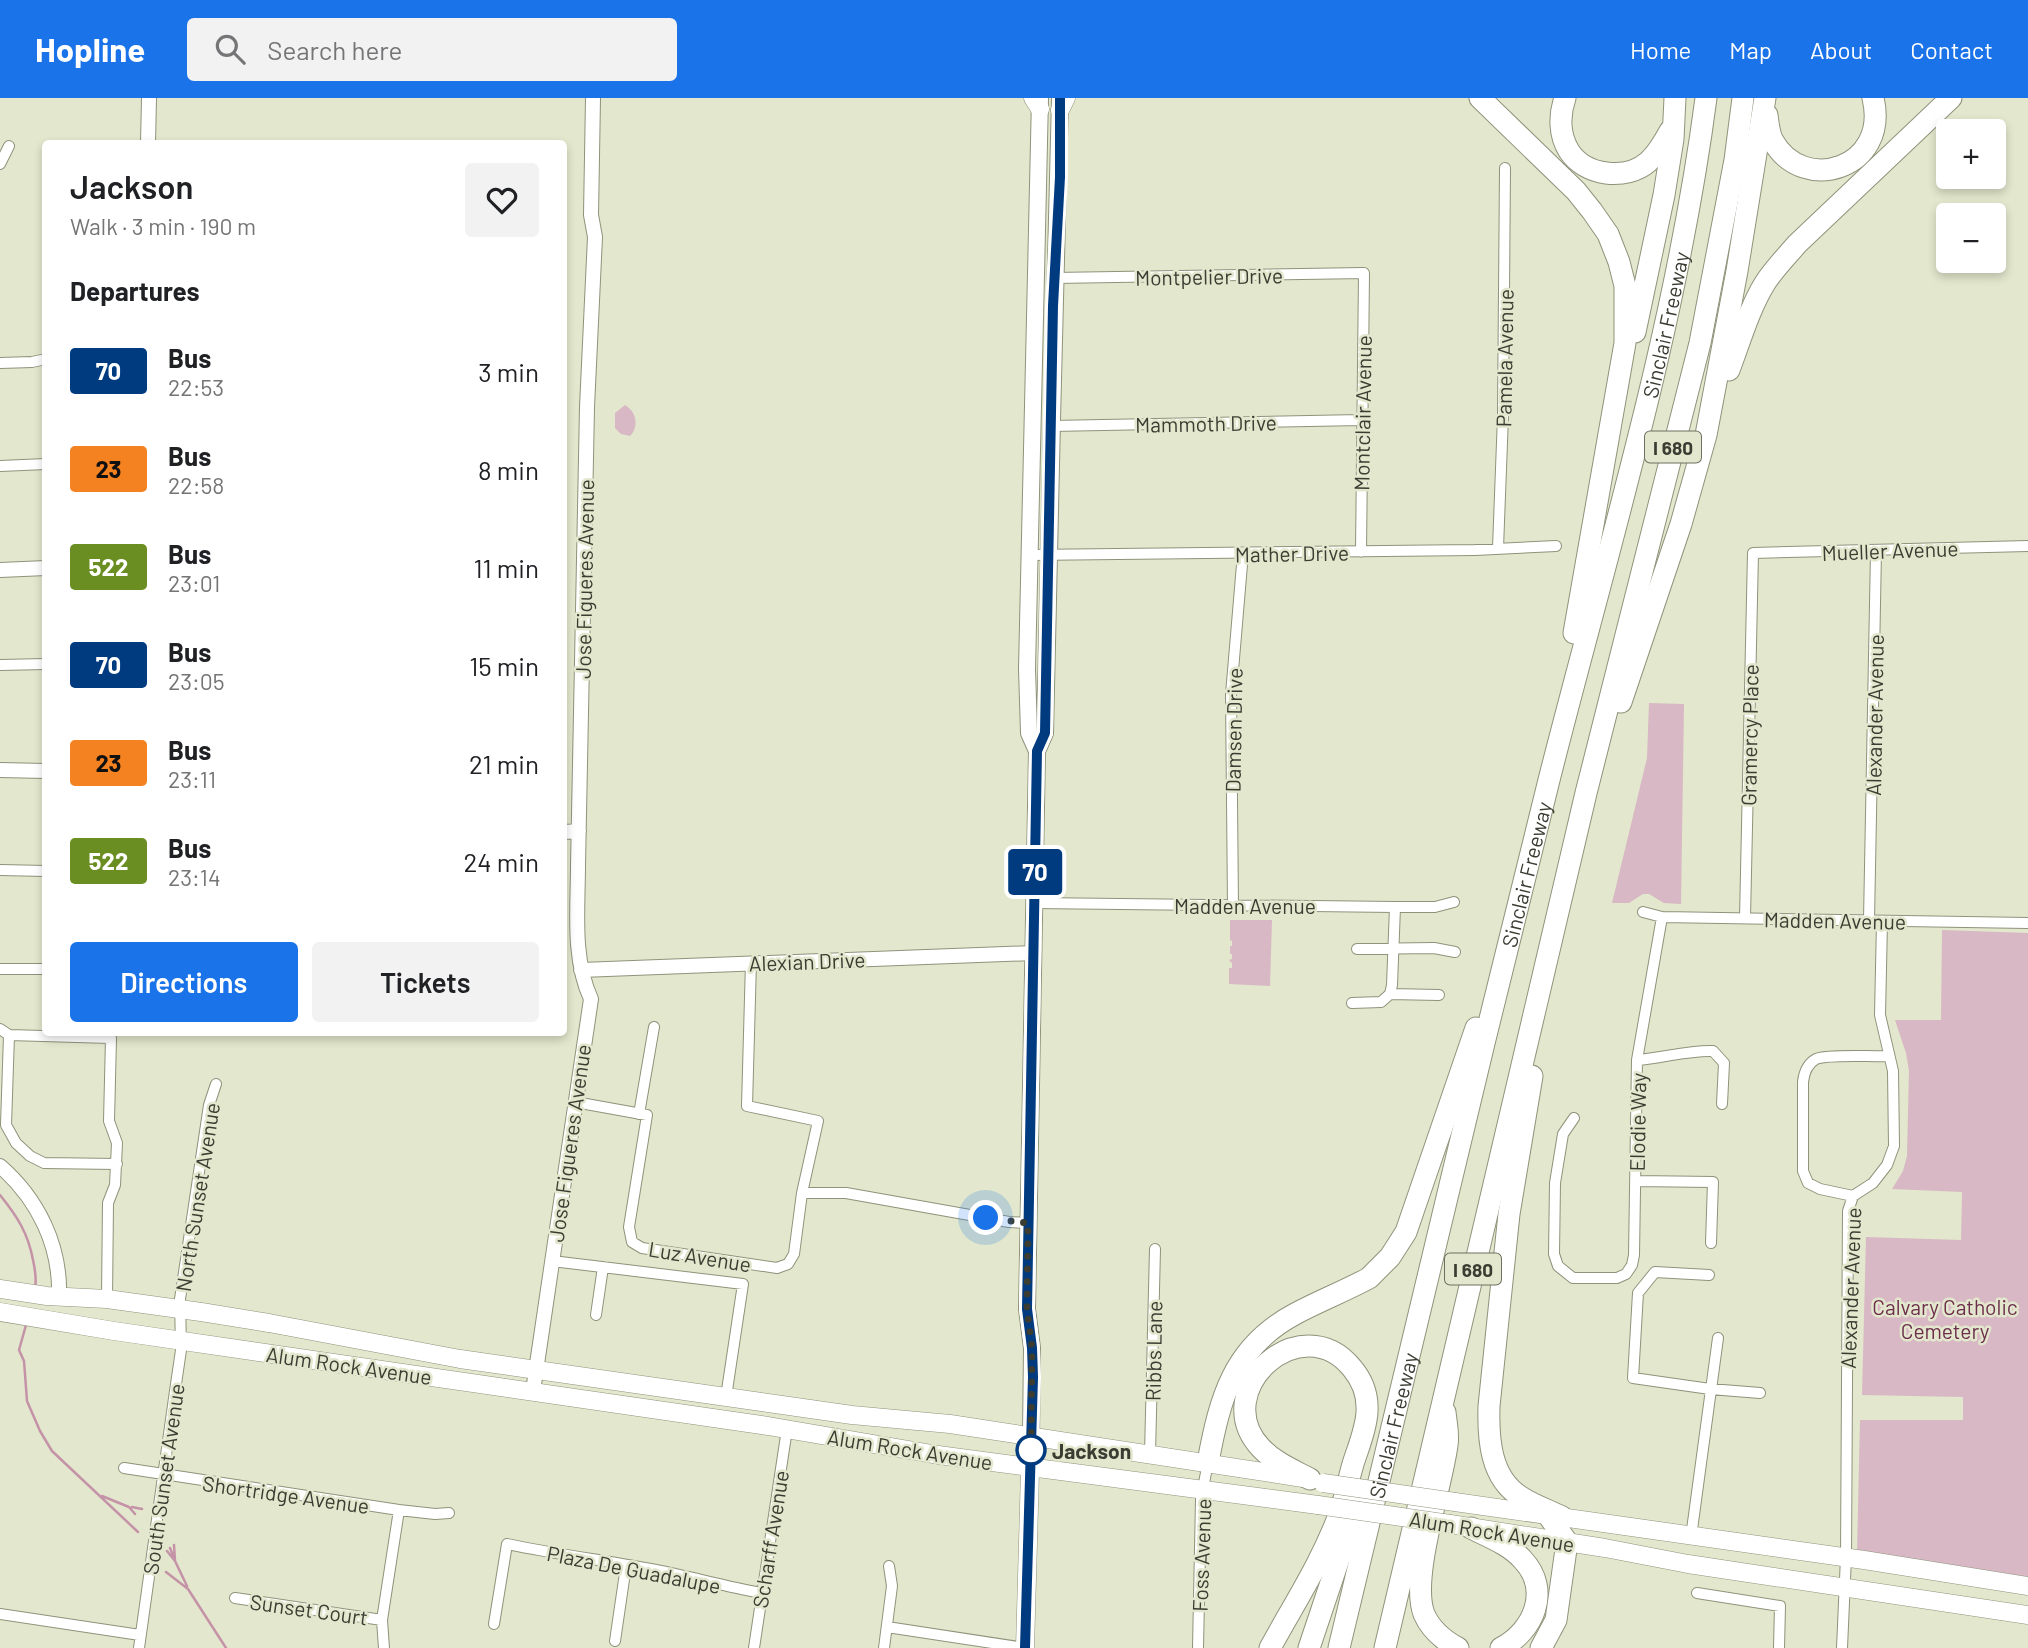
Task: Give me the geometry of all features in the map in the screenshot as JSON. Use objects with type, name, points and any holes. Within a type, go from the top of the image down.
[{"type":"highway","points":[[1480,98],[1576,191],[1608,234],[1625,286],[1625,343],[1550,779]]},
{"type":"highway","points":[[1565,98],[1560,112],[1562,133],[1569,152],[1586,166],[1604,173],[1626,173],[1646,164],[1660,150],[1672,126]]},
{"type":"highway","points":[[1618,384],[1635,335],[1664,195],[1673,139],[1675,98]]},
{"type":"highway","name":"Sinclair Freeway","points":[[1339,1648],[1524,883],[1664,332],[1696,167],[1706,98]]},
{"type":"highway","name":"Sinclair Freeway","points":[[1387,1641],[1443,1392],[1586,793],[1700,343],[1733,174],[1742,98]]},
{"type":"highway","points":[[1764,100],[1773,141],[1787,158],[1805,167],[1826,170],[1847,164],[1863,153],[1874,134],[1877,115],[1873,98]]},
{"type":"highway","points":[[1586,793],[1631,676],[1681,524],[1706,435],[1752,308],[1765,284],[1797,244],[1951,98]]},
{"type":"highway","points":[[1706,435],[1764,100]]},
{"type":"highway","points":[[1208,1462],[1223,1397],[1245,1355],[1264,1335],[1284,1320],[1369,1278],[1399,1246],[1417,1205],[1524,883]]},
{"type":"highway","points":[[1541,1648],[1551,1632],[1559,1607],[1567,1542],[1555,1516],[1519,1496],[1502,1478],[1490,1446],[1488,1420],[1509,1214],[1559,911]]},
{"type":"highway","points":[[1270,1648],[1316,1568],[1340,1514],[1367,1413],[1363,1385],[1350,1366],[1330,1352],[1305,1346],[1281,1353],[1260,1370],[1248,1391],[1245,1414],[1253,1438],[1261,1448],[1277,1461],[1317,1481]]},
{"type":"highway","points":[[1443,1392],[1448,1442],[1425,1553],[1421,1593],[1425,1615],[1430,1625],[1438,1635],[1458,1648]]},
{"type":"highway","points":[[1309,1648],[1373,1451],[1392,1425]]},
{"type":"highway","points":[[1471,1528],[1517,1554],[1534,1578],[1538,1601],[1531,1620],[1519,1637],[1501,1648]]},
{"type":"main road","points":[[1037,751],[1029,733],[1027,669],[1038,102]]},
{"type":"main road","points":[[1025,1648],[1031,1436],[1032,1348],[1027,1309],[1037,751],[1045,733],[1053,306],[1062,102]]},
{"type":"main road","points":[[1035,270],[1044,278],[1048,299],[1053,306]]},
{"type":"main road","name":"Alum Rock Avenue","points":[[0,1289],[107,1299],[269,1322],[460,1359],[852,1415],[950,1424],[2028,1586]]},
{"type":"main road","name":"Alum Rock Avenue","points":[[0,1312],[787,1429],[898,1449],[1318,1504],[1567,1542],[1688,1564],[2028,1615]]},
{"type":"street","points":[[148,140],[149,98]]},
{"type":"street","name":"Jose Figueres Avenue","points":[[533,1391],[591,999],[581,970],[578,939],[587,407],[595,237],[591,215],[593,98]]},
{"type":"street","points":[[0,164],[9,146]]},
{"type":"street","name":"Pamela Avenue","points":[[1498,548],[1503,416],[1505,168]]},
{"type":"street","name":"Montpelier Drive","points":[[1054,278],[1364,273]]},
{"type":"street","name":"Montclair Avenue","points":[[1361,552],[1364,273]]},
{"type":"street","points":[[0,363],[42,360]]},
{"type":"street","name":"Mammoth Drive","points":[[1051,426],[1361,420]]},
{"type":"street","points":[[0,467],[42,464]]},
{"type":"street","name":"Mather Drive","points":[[1029,555],[1361,552],[1556,546]]},
{"type":"street","name":"Mueller Avenue","points":[[1753,553],[2028,546]]},
{"type":"street","name":"Alexander Avenue","points":[[1869,920],[1876,551]]},
{"type":"street","name":"Damsen Drive","points":[[1233,906],[1231,694],[1243,553]]},
{"type":"street","name":"Gramercy Place","points":[[1745,918],[1753,553]]},
{"type":"street","points":[[0,570],[42,568]]},
{"type":"street","points":[[0,665],[42,664]]},
{"type":"street","points":[[0,770],[42,771]]},
{"type":"street","points":[[567,832],[579,831]]},
{"type":"street","points":[[0,870],[42,871]]},
{"type":"street","name":"Madden Avenue","points":[[1034,903],[1435,907],[1454,902]]},
{"type":"street","points":[[1352,1003],[1381,1002],[1390,994],[1395,907]]},
{"type":"street","name":"Madden Avenue","points":[[1643,912],[1662,916],[2028,923]]},
{"type":"street","name":"Elodie Way","points":[[1574,1118],[1563,1135],[1555,1183],[1554,1254],[1558,1266],[1573,1278],[1617,1278],[1626,1274],[1632,1265],[1637,1060],[1662,916]]},
{"type":"street","name":"Alexander Avenue","points":[[1842,1648],[1846,1558],[1848,1211],[1853,1196],[1873,1183],[1887,1165],[1894,1146],[1893,1071],[1880,1015],[1882,922]]},
{"type":"street","points":[[1357,949],[1434,948],[1455,952]]},
{"type":"street","name":"Alexian Drive","points":[[581,970],[1033,953]]},
{"type":"street","name":"Luz Avenue","points":[[654,1027],[639,1114],[647,1115],[629,1227],[632,1242],[642,1248],[777,1268],[788,1264],[794,1254],[802,1193],[818,1121],[747,1106],[751,962]]},
{"type":"street","points":[[0,968],[42,969]]},
{"type":"street","points":[[1390,994],[1440,995]]},
{"type":"street","points":[[42,1034],[4,1032],[6,1125],[16,1143],[30,1156],[44,1163],[117,1164]]},
{"type":"street","points":[[75,1036],[111,1038],[109,1121],[117,1143],[117,1164],[116,1185],[108,1203],[107,1299]]},
{"type":"street","points":[[1637,1060],[1713,1051],[1724,1063],[1722,1104]]},
{"type":"street","points":[[1853,1196],[1820,1189],[1808,1183],[1803,1171],[1802,1082],[1805,1071],[1815,1060],[1828,1057],[1888,1056]]},
{"type":"street","name":"North Sunset Avenue","points":[[180,1310],[209,1105],[216,1084]]},
{"type":"street","points":[[575,1102],[639,1114]]},
{"type":"street","points":[[0,1166],[11,1175],[36,1206],[49,1233],[59,1270],[53,1296]]},
{"type":"street","points":[[1636,1181],[1713,1182],[1711,1243]]},
{"type":"street","points":[[802,1193],[846,1193],[1009,1222],[1028,1223]]},
{"type":"street","name":"Ribbs Lane","points":[[1150,1454],[1155,1249]]},
{"type":"street","points":[[552,1261],[743,1284],[726,1397]]},
{"type":"street","points":[[596,1315],[603,1268]]},
{"type":"street","points":[[1709,1275],[1655,1272],[1639,1293],[1633,1378],[1759,1393]]},
{"type":"street","name":"South Sunset Avenue","points":[[139,1648],[181,1350],[180,1310]]},
{"type":"street","points":[[1691,1537],[1718,1338]]},
{"type":"street","name":"Scharff Avenue","points":[[754,1648],[787,1429]]},
{"type":"street","name":"Foss Avenue","points":[[1198,1648],[1203,1489],[1208,1462]]},
{"type":"street","name":"Shortridge Avenue","points":[[124,1468],[399,1510],[449,1513]]},
{"type":"street","points":[[384,1648],[382,1620],[399,1510]]},
{"type":"street","name":"Plaza De Guadalupe","points":[[494,1624],[508,1544],[661,1571],[761,1593]]},
{"type":"street","points":[[615,1641],[626,1566]]},
{"type":"street","points":[[884,1648],[892,1586],[889,1566]]},
{"type":"street","points":[[1697,1594],[1780,1606],[1779,1648]]},
{"type":"street","name":"Sunset Court","points":[[236,1598],[382,1620]]},
{"type":"street","points":[[0,1614],[141,1635]]},
{"type":"street","points":[[887,1627],[1025,1648]]},
{"type":"green space","points":[[625,405],[635,420],[635,428],[630,436],[621,434],[615,428],[615,413]]},
{"type":"green space","points":[[1649,703],[1684,704],[1681,904],[1664,903],[1649,894],[1643,894],[1629,903],[1612,903],[1647,758]]},
{"type":"green space","points":[[1230,920],[1272,920],[1270,986],[1229,984],[1229,968],[1232,968],[1229,960],[1232,959]]},
{"type":"green space","name":"Calvary Catholic Cemetery","points":[[1942,930],[2028,933],[2028,1578],[1857,1552],[1860,1420],[1963,1420],[1963,1397],[1862,1395],[1866,1237],[1961,1240],[1962,1192],[1892,1189],[1903,1171],[1907,1156],[1909,1071],[1895,1020],[1941,1020]]},
{"type":"waterway","points":[[0,1195],[25,1233],[35,1270],[35,1288]]},
{"type":"waterway","points":[[26,1325],[19,1350],[24,1361],[27,1401],[40,1431],[52,1451],[138,1532]]},
{"type":"waterway","points":[[102,1496],[129,1507],[135,1514]]},
{"type":"waterway","points":[[132,1507],[142,1509]]},
{"type":"waterway","points":[[174,1545],[175,1561]]},
{"type":"waterway","points":[[170,1548],[174,1558]]},
{"type":"waterway","points":[[167,1551],[187,1586]]},
{"type":"waterway","points":[[166,1572],[188,1589],[226,1648]]},
{"type":"bus line","name":"70","points":[[1025,1648],[1033,1377],[1027,1309],[1037,751],[1045,733],[1060,98]]},
{"type":"place","name":"Jackson","points":[[1031,1450]]},
{"type":"route","points":[[986,1218],[1028,1223],[1027,1309],[1033,1377],[1031,1450]]}]
